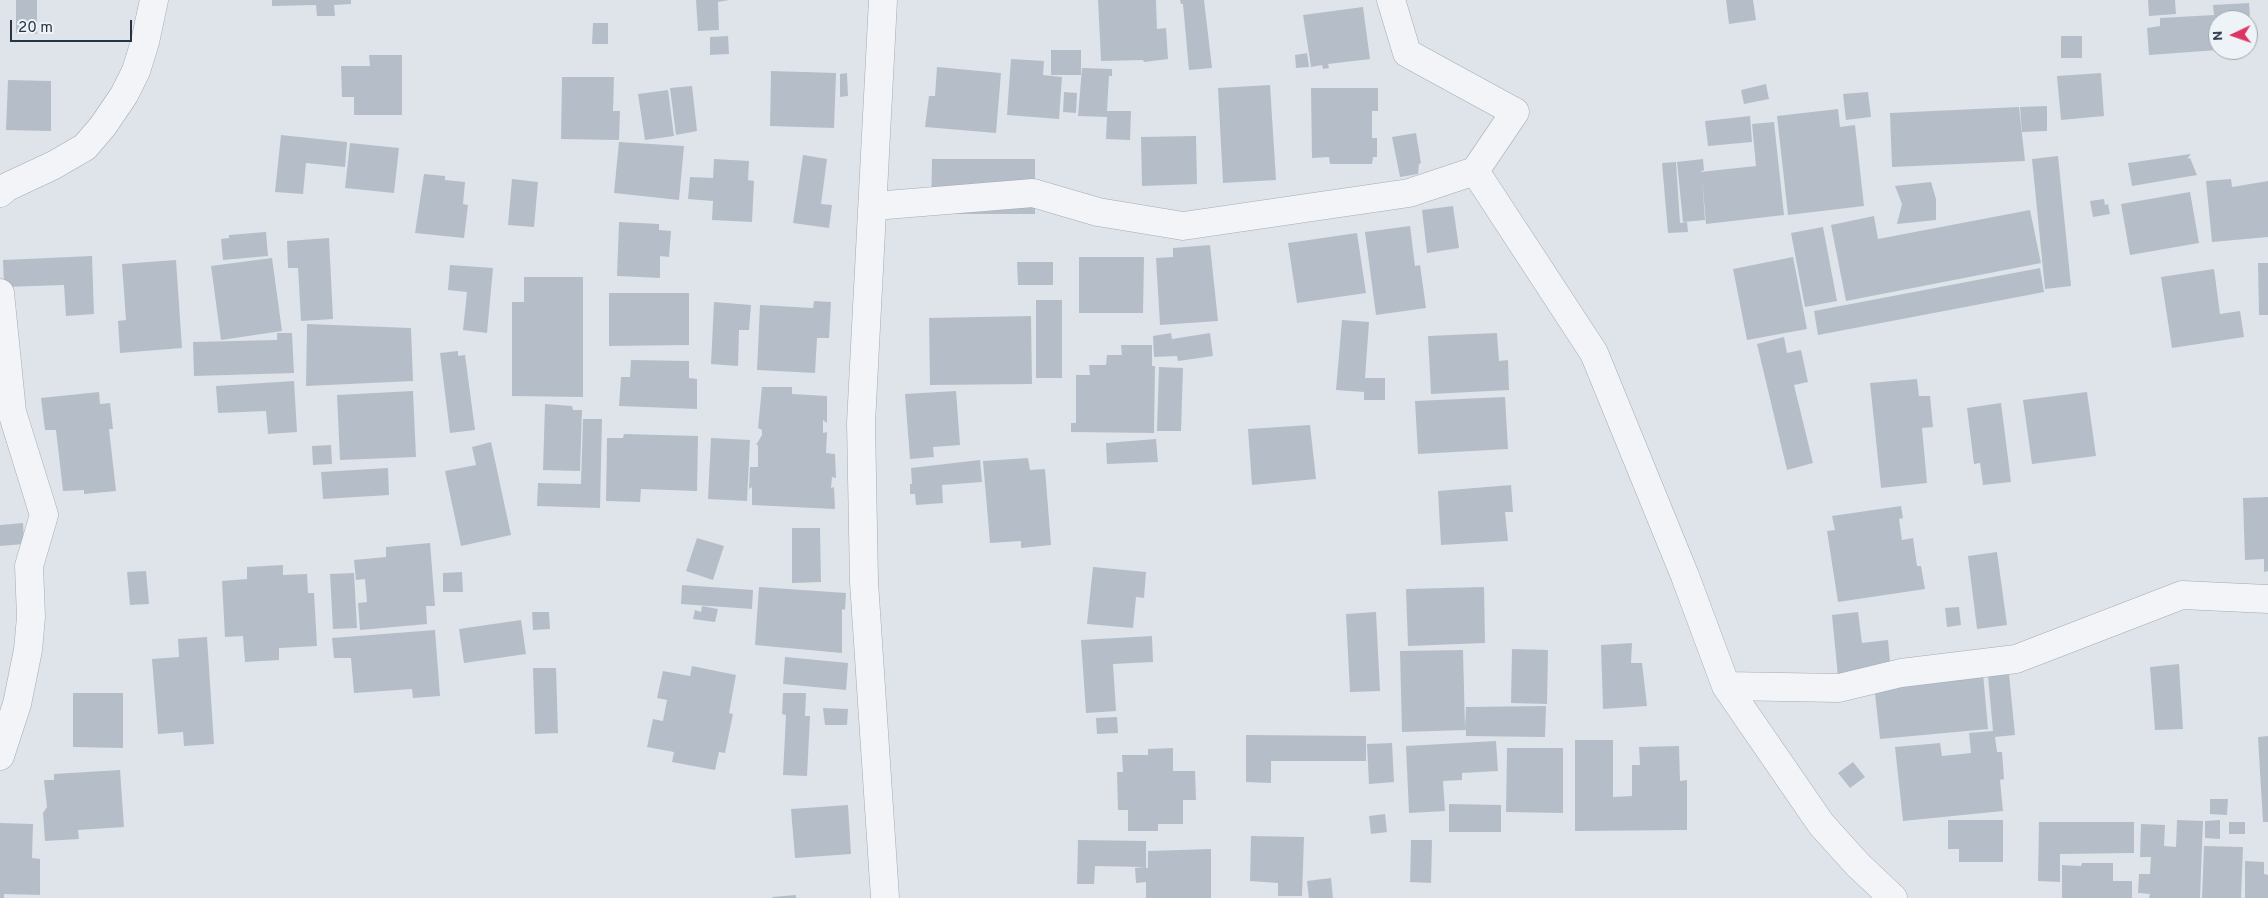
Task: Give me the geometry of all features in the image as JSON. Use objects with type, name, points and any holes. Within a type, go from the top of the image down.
[{"type":"street","points":[[0,193],[7,187],[54,165],[85,146],[103,126],[124,95],[136,70],[145,42],[154,0]]},
{"type":"street","points":[[883,0],[874,206],[861,423],[864,582],[885,898]]},
{"type":"street","points":[[874,206],[1033,193],[1098,212],[1183,226],[1409,193],[1475,171],[1515,112],[1407,53],[1391,0]]},
{"type":"street","points":[[1475,171],[1594,353],[1686,576],[1726,686],[1821,824],[1858,865],[1894,898]]},
{"type":"street","points":[[0,293],[12,412],[44,515],[29,566],[31,617],[28,650],[17,704],[0,756]]},
{"type":"street","points":[[1726,686],[1840,688],[1901,674],[2016,659],[2182,595],[2268,599]]},
{"type":"building","points":[[16,0],[37,0],[37,34],[16,33]]},
{"type":"building","points":[[272,0],[351,0],[351,4],[334,5],[335,16],[317,16],[316,5],[272,6]]},
{"type":"building","points":[[696,0],[729,0],[718,2],[719,30],[698,31]]},
{"type":"building","points":[[1098,0],[1156,0],[1157,29],[1166,28],[1168,59],[1144,62],[1143,60],[1101,61]]},
{"type":"building","points":[[1180,0],[1204,0],[1212,68],[1189,70],[1183,4],[1181,4]]},
{"type":"building","points":[[1726,0],[1753,0],[1756,20],[1729,24]]},
{"type":"building","points":[[2148,0],[2175,0],[2176,14],[2149,16]]},
{"type":"building","points":[[2249,3],[2249,10],[2214,10],[2213,5]]},
{"type":"building","points":[[1363,7],[1370,59],[1328,64],[1329,68],[1323,69],[1322,65],[1311,67],[1303,15]]},
{"type":"building","points":[[2208,15],[2208,51],[2149,55],[2147,28],[2160,26],[2160,18]]},
{"type":"building","points":[[593,23],[608,23],[608,44],[592,44]]},
{"type":"building","points":[[728,36],[729,54],[710,55],[710,37]]},
{"type":"building","points":[[2061,36],[2082,36],[2082,58],[2061,58]]},
{"type":"building","points":[[1051,50],[1081,50],[1081,75],[1051,75]]},
{"type":"building","points":[[1307,53],[1309,67],[1296,68],[1295,55]]},
{"type":"building","points":[[369,55],[402,55],[402,115],[354,115],[354,97],[342,97],[341,66],[370,66]]},
{"type":"building","points":[[1011,59],[1044,61],[1043,75],[1062,77],[1059,119],[1007,115]]},
{"type":"building","points":[[937,67],[1001,73],[996,133],[925,127],[929,96],[935,96]]},
{"type":"building","points":[[1082,68],[1112,69],[1112,76],[1109,76],[1107,111],[1131,111],[1130,140],[1106,139],[1107,117],[1078,116]]},
{"type":"building","points":[[771,71],[836,73],[834,128],[770,126]]},
{"type":"building","points":[[847,73],[848,96],[840,97],[840,74]]},
{"type":"building","points":[[2101,73],[2104,116],[2061,120],[2057,76]]},
{"type":"building","points":[[562,77],[614,77],[613,111],[620,111],[619,140],[561,139]]},
{"type":"building","points":[[8,80],[51,81],[51,131],[6,130]]},
{"type":"building","points":[[1766,84],[1769,99],[1744,104],[1741,90]]},
{"type":"building","points":[[1270,85],[1276,180],[1223,183],[1218,88]]},
{"type":"building","points":[[692,86],[697,131],[676,135],[670,88]]},
{"type":"building","points":[[1311,88],[1378,88],[1378,111],[1372,111],[1372,138],[1377,138],[1377,157],[1373,157],[1372,164],[1330,164],[1329,157],[1312,158]]},
{"type":"building","points":[[668,90],[674,136],[645,140],[638,94]]},
{"type":"building","points":[[1064,92],[1077,93],[1076,113],[1063,112]]},
{"type":"building","points":[[1868,92],[1871,117],[1846,120],[1843,94]]},
{"type":"building","points":[[2047,106],[2047,131],[2022,132],[2020,107]]},
{"type":"building","points":[[2019,107],[2025,161],[1892,167],[1890,113]]},
{"type":"building","points":[[1838,109],[1840,127],[1855,125],[1864,206],[1788,215],[1777,116]]},
{"type":"building","points":[[1750,116],[1752,142],[1708,146],[1705,121]]},
{"type":"building","points":[[1774,122],[1784,215],[1706,224],[1702,178],[1705,220],[1683,222],[1677,162],[1703,159],[1704,170],[1700,172],[1756,166],[1752,124]]},
{"type":"building","points":[[1416,133],[1421,163],[1419,164],[1418,174],[1400,177],[1392,137]]},
{"type":"building","points":[[281,135],[347,142],[345,167],[306,163],[303,194],[275,192]]},
{"type":"building","points":[[1196,136],[1197,184],[1142,186],[1141,137]]},
{"type":"building","points":[[619,142],[684,146],[679,200],[614,193]]},
{"type":"building","points":[[350,143],[399,148],[394,193],[345,188]]},
{"type":"building","points":[[2191,154],[2187,159],[2190,158],[2197,175],[2132,186],[2128,163]]},
{"type":"building","points":[[803,155],[827,159],[821,204],[832,205],[829,228],[793,223]]},
{"type":"building","points":[[2058,156],[2071,286],[2045,289],[2032,159]]},
{"type":"building","points":[[714,159],[749,161],[748,180],[754,181],[752,222],[712,220],[713,201],[688,199],[690,177],[713,178]]},
{"type":"building","points":[[932,159],[1035,159],[1035,214],[931,214]]},
{"type":"building","points":[[1676,162],[1680,223],[1687,222],[1688,232],[1668,233],[1662,163]]},
{"type":"building","points":[[424,174],[445,176],[445,180],[465,182],[463,204],[468,205],[464,238],[415,233]]},
{"type":"building","points":[[512,179],[538,182],[534,227],[508,225]]},
{"type":"building","points":[[2231,179],[2232,187],[2268,181],[2268,237],[2212,242],[2206,181]]},
{"type":"building","points":[[1931,182],[1936,199],[1936,220],[1897,224],[1902,204],[1895,186]]},
{"type":"building","points":[[2190,192],[2199,243],[2130,255],[2121,204]]},
{"type":"building","points":[[2104,199],[2105,205],[2108,204],[2110,214],[2093,217],[2090,201]]},
{"type":"building","points":[[1453,206],[1459,248],[1427,253],[1422,210]]},
{"type":"building","points":[[2030,210],[2041,263],[1846,301],[1831,225],[1874,216],[1878,239]]},
{"type":"building","points":[[619,222],[659,224],[659,230],[671,231],[669,257],[660,256],[660,278],[617,276]]},
{"type":"building","points":[[1410,226],[1415,266],[1420,265],[1426,308],[1376,315],[1365,232]]},
{"type":"building","points":[[1823,227],[1837,301],[1805,307],[1791,233]]},
{"type":"building","points":[[266,232],[268,256],[223,260],[221,239],[229,238],[229,235]]},
{"type":"building","points":[[1357,233],[1366,293],[1297,303],[1288,243]]},
{"type":"building","points":[[329,238],[333,319],[301,321],[298,268],[288,268],[287,241]]},
{"type":"building","points":[[1210,245],[1218,321],[1160,325],[1156,258],[1173,257],[1173,248]]},
{"type":"building","points":[[92,256],[94,314],[66,316],[64,285],[4,287],[3,260]]},
{"type":"building","points":[[1079,257],[1144,257],[1143,313],[1079,313]]},
{"type":"building","points":[[1793,257],[1807,329],[1747,340],[1733,269]]},
{"type":"building","points":[[272,258],[282,331],[221,340],[211,266]]},
{"type":"building","points":[[176,260],[182,348],[120,353],[118,321],[126,320],[122,264]]},
{"type":"building","points":[[1017,262],[1053,262],[1053,285],[1018,285]]},
{"type":"building","points":[[2258,263],[2268,263],[2268,315],[2259,315]]},
{"type":"building","points":[[450,265],[493,268],[487,333],[463,330],[467,292],[448,290]]},
{"type":"building","points":[[2040,268],[2044,292],[1818,335],[1814,311]]},
{"type":"building","points":[[2214,269],[2220,314],[2240,311],[2244,337],[2172,348],[2161,277]]},
{"type":"building","points":[[524,277],[583,277],[583,397],[512,396],[512,302],[524,302]]},
{"type":"building","points":[[609,293],[689,293],[689,345],[609,346]]},
{"type":"building","points":[[1036,300],[1062,300],[1062,378],[1036,378]]},
{"type":"building","points":[[814,301],[831,302],[829,338],[817,338],[815,373],[757,370],[760,305],[813,308]]},
{"type":"building","points":[[714,302],[751,305],[749,330],[739,330],[738,366],[711,364]]},
{"type":"building","points":[[1031,316],[1032,384],[930,385],[929,318]]},
{"type":"building","points":[[1342,320],[1369,322],[1365,378],[1385,378],[1385,400],[1364,400],[1364,392],[1336,390]]},
{"type":"building","points":[[307,324],[411,328],[413,381],[306,386]]},
{"type":"building","points":[[277,333],[292,333],[294,373],[194,376],[193,342],[277,340]]},
{"type":"building","points":[[1171,333],[1172,339],[1210,333],[1213,356],[1178,361],[1177,356],[1154,357],[1153,336]]},
{"type":"building","points":[[1497,333],[1499,361],[1508,360],[1509,390],[1431,394],[1428,336]]},
{"type":"building","points":[[1784,337],[1787,353],[1801,350],[1808,382],[1794,385],[1813,463],[1787,470],[1757,344]]},
{"type":"building","points":[[1121,345],[1152,345],[1152,366],[1155,366],[1154,433],[1071,432],[1071,423],[1076,423],[1076,375],[1090,375],[1089,365],[1106,365],[1107,355],[1122,355]]},
{"type":"building","points":[[458,351],[458,356],[465,355],[475,430],[450,433],[440,353]]},
{"type":"building","points":[[631,360],[689,361],[689,378],[697,379],[697,409],[619,406],[621,377],[630,377]]},
{"type":"building","points":[[1159,367],[1183,368],[1181,431],[1157,431]]},
{"type":"building","points":[[1917,379],[1919,396],[1930,396],[1933,427],[1922,428],[1927,483],[1881,488],[1870,383]]},
{"type":"building","points":[[294,381],[297,432],[268,434],[266,411],[218,413],[216,386]]},
{"type":"building","points":[[762,387],[792,387],[792,394],[827,396],[827,423],[823,420],[823,433],[827,432],[826,453],[835,454],[836,478],[832,477],[831,488],[834,487],[835,509],[752,505],[752,487],[749,489],[750,467],[758,467],[758,445],[756,445],[762,435],[762,430],[758,428]]},
{"type":"building","points":[[413,391],[416,457],[340,460],[337,395]]},
{"type":"building","points":[[956,391],[960,445],[933,447],[934,457],[910,459],[905,394]]},
{"type":"building","points":[[99,392],[100,404],[110,403],[113,429],[109,429],[116,491],[84,494],[84,490],[63,491],[56,430],[45,430],[41,398]]},
{"type":"building","points":[[2087,392],[2096,456],[2032,464],[2023,400]]},
{"type":"building","points":[[1505,397],[1508,449],[1418,454],[1415,401]]},
{"type":"building","points":[[2001,403],[2011,482],[1983,485],[1980,463],[1974,464],[1967,408]]},
{"type":"building","points":[[545,404],[572,406],[573,410],[582,410],[580,471],[543,470]]},
{"type":"building","points":[[583,419],[602,419],[600,508],[537,506],[538,483],[581,484]]},
{"type":"building","points":[[1310,425],[1316,479],[1252,485],[1248,429]]},
{"type":"building","points":[[624,434],[698,436],[697,491],[641,489],[640,502],[606,501],[607,438],[623,438]]},
{"type":"building","points":[[711,438],[750,440],[747,501],[708,499]]},
{"type":"building","points":[[1156,439],[1158,462],[1107,464],[1106,443]]},
{"type":"building","points":[[491,442],[511,535],[461,546],[445,471],[476,465],[472,447]]},
{"type":"building","points":[[331,445],[332,464],[313,465],[312,446]]},
{"type":"building","points":[[1028,458],[1030,470],[1045,469],[1051,545],[1021,548],[1021,541],[990,543],[983,461]]},
{"type":"building","points":[[980,460],[982,482],[942,485],[943,503],[916,505],[915,494],[910,494],[910,484],[912,484],[911,468]]},
{"type":"building","points":[[388,468],[389,495],[323,499],[321,472]]},
{"type":"building","points":[[1511,485],[1513,512],[1505,512],[1508,541],[1441,545],[1438,491]]},
{"type":"building","points":[[2268,497],[2268,571],[2264,572],[2264,559],[2245,560],[2243,498]]},
{"type":"building","points":[[1901,506],[1903,518],[1899,519],[1902,540],[1913,538],[1917,566],[1921,566],[1925,589],[1838,602],[1827,531],[1835,530],[1832,516]]},
{"type":"building","points":[[23,523],[24,544],[0,546],[0,525]]},
{"type":"building","points":[[792,528],[820,528],[821,582],[792,583]]},
{"type":"building","points":[[697,538],[724,546],[713,580],[686,571]]},
{"type":"building","points":[[430,543],[435,606],[426,606],[427,624],[360,630],[358,603],[367,602],[365,579],[356,580],[354,560],[386,557],[386,547]]},
{"type":"building","points":[[1997,552],[2007,625],[1977,629],[1968,556]]},
{"type":"building","points":[[283,565],[283,575],[307,574],[308,593],[314,593],[317,646],[279,648],[279,660],[245,662],[243,636],[225,637],[222,581],[247,579],[247,567]]},
{"type":"building","points":[[1093,567],[1146,572],[1144,598],[1136,597],[1133,628],[1087,624]]},
{"type":"building","points":[[146,571],[149,604],[130,605],[127,572]]},
{"type":"building","points":[[462,572],[463,592],[443,592],[443,573]]},
{"type":"building","points":[[354,573],[357,628],[333,629],[330,574]]},
{"type":"building","points":[[682,585],[753,590],[752,609],[681,604]]},
{"type":"building","points":[[759,587],[846,593],[845,610],[842,609],[842,653],[755,645]]},
{"type":"building","points":[[1484,587],[1485,643],[1408,646],[1406,589]]},
{"type":"building","points":[[702,606],[718,609],[715,622],[693,619],[695,610],[701,612]]},
{"type":"building","points":[[1959,607],[1961,625],[1947,627],[1945,608]]},
{"type":"building","points":[[532,612],[549,612],[550,629],[533,630]]},
{"type":"building","points":[[1376,612],[1380,691],[1350,692],[1346,614]]},
{"type":"building","points":[[1858,612],[1862,643],[1888,640],[1891,672],[1838,677],[1832,615]]},
{"type":"building","points":[[521,620],[526,654],[464,663],[459,629]]},
{"type":"building","points":[[435,630],[440,696],[413,698],[412,689],[354,693],[351,658],[334,658],[332,638]]},
{"type":"building","points":[[1152,636],[1153,662],[1113,664],[1116,711],[1086,713],[1081,640]]},
{"type":"building","points":[[207,637],[214,744],[184,746],[183,732],[158,734],[152,659],[179,657],[178,639]]},
{"type":"building","points":[[1632,643],[1631,663],[1642,663],[1647,706],[1603,709],[1601,645]]},
{"type":"building","points":[[1512,649],[1548,650],[1547,704],[1511,703]]},
{"type":"building","points":[[1463,650],[1465,728],[1466,707],[1546,706],[1545,737],[1466,736],[1466,730],[1402,732],[1400,651]]},
{"type":"building","points":[[785,657],[848,663],[846,690],[783,684]]},
{"type":"building","points":[[2179,664],[2183,729],[2155,730],[2150,667]]},
{"type":"building","points":[[692,666],[736,675],[729,713],[733,714],[725,753],[719,752],[715,770],[672,762],[674,752],[647,747],[653,719],[663,721],[667,700],[657,698],[663,671],[690,676]]},
{"type":"building","points":[[533,668],[556,668],[558,733],[535,734]]},
{"type":"building","points":[[1983,673],[1988,729],[1880,739],[1874,684]]},
{"type":"building","points":[[2009,674],[2015,735],[1995,737],[1997,752],[2002,752],[2004,779],[2000,780],[2003,811],[1903,821],[1895,747],[1940,743],[1942,756],[1971,753],[1969,733],[1993,731],[1988,676]]},
{"type":"building","points":[[73,693],[123,693],[123,748],[73,747]]},
{"type":"building","points":[[783,693],[806,693],[805,716],[810,716],[807,776],[783,775],[786,715],[782,714]]},
{"type":"building","points":[[823,708],[848,709],[847,725],[825,725]]},
{"type":"building","points":[[1117,717],[1118,733],[1097,734],[1096,718]]},
{"type":"building","points":[[1246,735],[1366,736],[1366,761],[1271,761],[1271,783],[1246,782]]},
{"type":"building","points":[[2268,736],[2268,822],[2263,822],[2258,737]]},
{"type":"building","points":[[1575,740],[1613,740],[1613,797],[1632,796],[1632,765],[1640,765],[1639,747],[1679,746],[1680,781],[1687,780],[1687,830],[1575,831]]},
{"type":"building","points":[[1496,741],[1498,771],[1462,773],[1462,780],[1443,781],[1445,811],[1409,813],[1406,746]]},
{"type":"building","points":[[1392,743],[1394,782],[1369,784],[1367,744]]},
{"type":"building","points":[[1173,748],[1173,771],[1195,771],[1196,800],[1183,800],[1183,824],[1158,824],[1158,831],[1128,831],[1128,810],[1118,810],[1117,772],[1123,772],[1122,755],[1148,755],[1148,749]]},
{"type":"building","points":[[1507,748],[1563,748],[1563,813],[1506,812]]},
{"type":"building","points":[[1853,762],[1865,777],[1850,788],[1838,773]]},
{"type":"building","points":[[120,770],[124,827],[78,830],[79,839],[45,841],[43,813],[47,807],[44,780],[54,780],[54,774]]},
{"type":"building","points":[[2210,799],[2228,799],[2227,815],[2210,814]]},
{"type":"building","points":[[1449,804],[1501,805],[1501,832],[1449,832]]},
{"type":"building","points":[[848,805],[851,854],[795,858],[791,809]]},
{"type":"building","points":[[1385,814],[1387,832],[1371,834],[1369,816]]},
{"type":"building","points":[[1948,820],[2003,820],[2003,862],[1959,862],[1959,849],[1948,849]]},
{"type":"building","points":[[2177,820],[2203,821],[2200,898],[2149,898],[2150,894],[2138,893],[2139,874],[2150,874],[2151,857],[2140,857],[2141,824],[2165,825],[2164,846],[2176,847]]},
{"type":"building","points":[[2220,820],[2220,839],[2205,838],[2205,821]]},
{"type":"building","points":[[2039,822],[2134,822],[2134,853],[2060,854],[2060,882],[2038,881]]},
{"type":"building","points":[[2229,822],[2245,822],[2245,834],[2229,834]]},
{"type":"building","points":[[0,823],[33,824],[32,858],[40,859],[40,895],[4,894],[4,898],[0,898]]},
{"type":"building","points":[[1251,836],[1304,837],[1302,896],[1278,896],[1278,883],[1250,881]]},
{"type":"building","points":[[1078,840],[1146,841],[1146,868],[1148,868],[1148,851],[1211,849],[1211,898],[1146,898],[1146,882],[1136,883],[1135,868],[1144,867],[1095,866],[1094,884],[1077,884]]},
{"type":"building","points":[[1411,840],[1432,840],[1431,883],[1410,882]]},
{"type":"building","points":[[2204,846],[2243,847],[2241,898],[2202,898]]},
{"type":"building","points":[[2245,861],[2264,862],[2264,874],[2268,875],[2268,898],[2245,898]]},
{"type":"building","points":[[2082,863],[2113,863],[2113,881],[2132,881],[2132,898],[2062,898],[2062,865],[2081,866]]},
{"type":"building","points":[[1331,878],[1333,898],[1309,898],[1307,881]]},
{"type":"building","points":[[796,895],[796,898],[772,897]]}]
